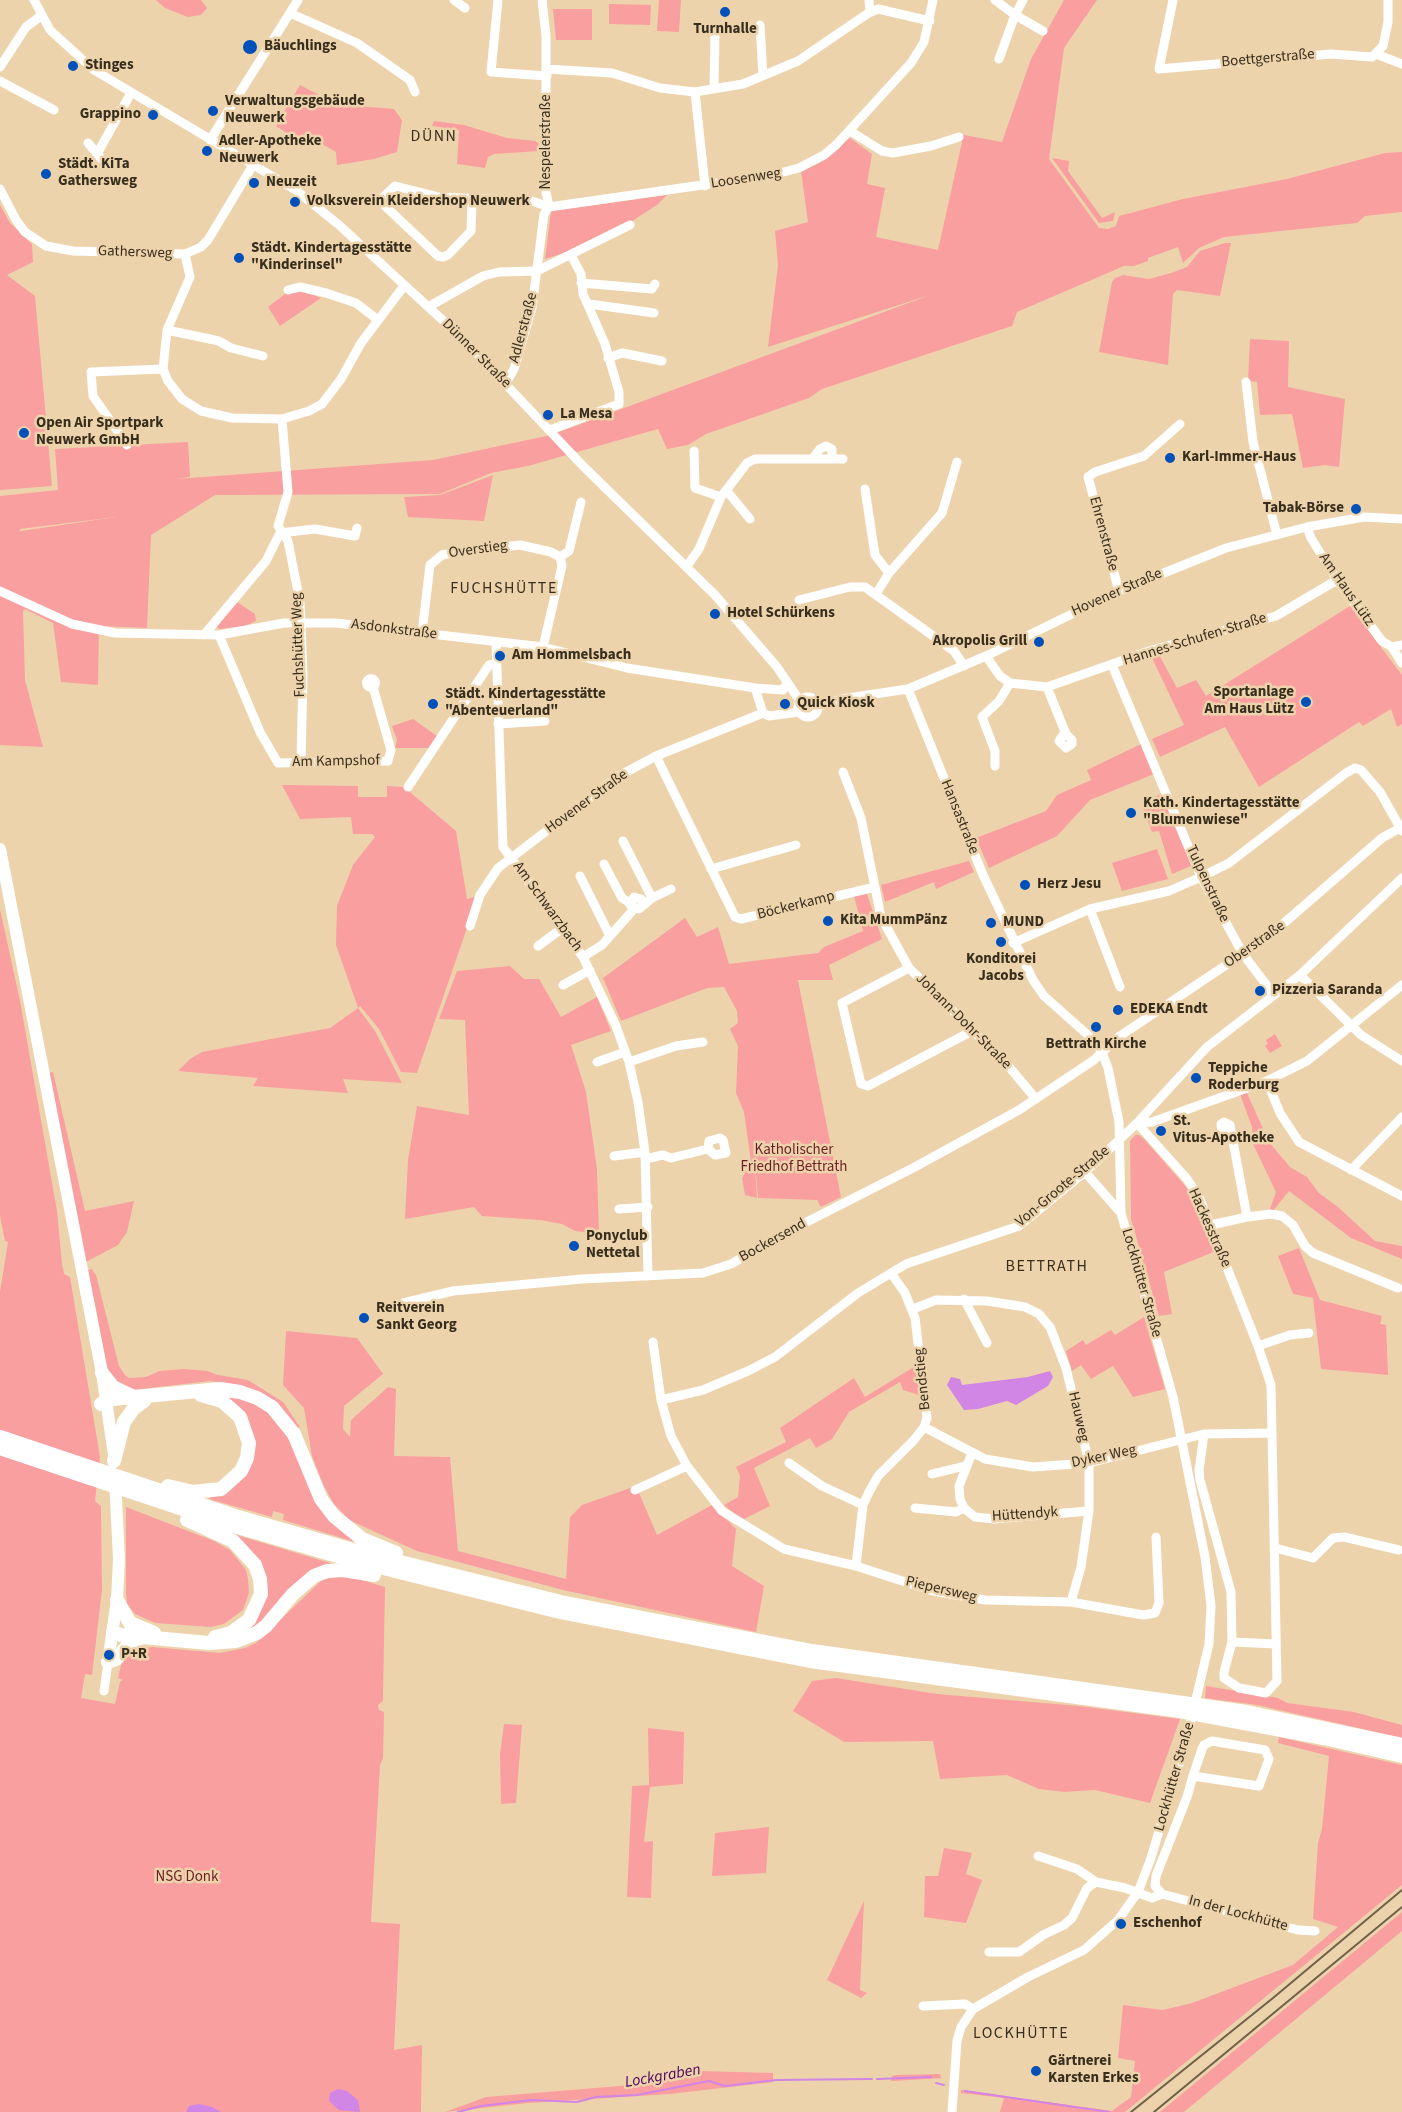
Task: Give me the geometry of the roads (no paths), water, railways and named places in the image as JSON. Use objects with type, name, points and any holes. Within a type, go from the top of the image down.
[{"type":"highway","points":[[31,1448],[81,1456],[193,1492],[221,1489],[241,1471],[249,1443],[246,1428],[232,1408],[222,1401],[199,1395],[139,1399],[113,1387],[102,1373]]},
{"type":"highway","points":[[105,1403],[220,1389],[240,1392],[257,1398],[272,1407],[294,1434],[321,1499],[347,1529],[378,1548],[484,1576],[532,1596]]},
{"type":"highway","points":[[111,1459],[124,1422],[139,1399]]},
{"type":"highway","points":[[0,1437],[235,1516],[360,1552],[532,1596],[812,1651],[1182,1701],[1327,1728],[1402,1745]]},
{"type":"highway","points":[[0,1448],[245,1529],[477,1593],[715,1644],[881,1671],[1180,1711],[1324,1738],[1402,1756]]},
{"type":"highway","points":[[108,1662],[116,1659],[130,1642],[146,1634],[204,1638],[231,1633],[249,1620],[257,1608],[261,1594],[260,1579],[246,1552],[233,1541],[196,1523],[157,1510],[129,1492]]},
{"type":"highway","points":[[113,1632],[121,1627],[146,1634],[224,1643],[247,1638],[266,1626],[302,1585],[327,1571],[360,1571],[402,1583],[477,1593]]},
{"type":"highway","points":[[117,1600],[130,1623],[146,1634]]},
{"type":"main road","points":[[0,849],[105,1403]]},
{"type":"main road","points":[[79,1264],[102,1373],[111,1459],[117,1600],[108,1662]]},
{"type":"main road","points":[[113,1632],[108,1620],[115,1515]]},
{"type":"street","name":"Dünner Straße","points":[[34,0],[41,16],[55,35],[94,70],[253,165],[318,207],[428,307],[506,383],[583,466],[687,566],[726,607],[777,667],[800,704]]},
{"type":"street","points":[[210,140],[298,0]]},
{"type":"street","points":[[454,0],[465,8]]},
{"type":"street","name":"Nespelerstraße","points":[[498,0],[491,72],[546,73]]},
{"type":"street","name":"Nespelerstraße","points":[[542,0],[546,73],[546,192],[549,207]]},
{"type":"street","points":[[869,0],[870,12]]},
{"type":"street","name":"Loosenweg","points":[[472,200],[471,231],[448,255],[440,257],[385,206],[382,198],[395,186],[439,197],[532,201],[549,207],[772,176],[799,168],[824,155],[911,63],[924,42],[933,0]]},
{"type":"street","points":[[995,0],[1043,31]]},
{"type":"street","points":[[999,59],[1023,0]]},
{"type":"street","name":"Boettgerstraße","points":[[1173,0],[1159,69],[1331,54],[1365,58],[1376,54],[1402,64]]},
{"type":"street","points":[[1376,54],[1383,46],[1385,38],[1388,0]]},
{"type":"street","points":[[546,73],[612,73],[660,88],[694,92],[763,76],[814,52],[870,12],[878,9],[930,21]]},
{"type":"street","points":[[290,13],[357,43],[410,80],[416,92]]},
{"type":"street","points":[[0,67],[26,27],[41,16]]},
{"type":"street","points":[[760,26],[763,76]]},
{"type":"street","points":[[714,89],[715,33]]},
{"type":"street","points":[[0,81],[54,110]]},
{"type":"street","points":[[694,92],[705,186]]},
{"type":"street","points":[[97,154],[132,93]]},
{"type":"street","points":[[850,130],[882,151],[893,153],[931,146],[959,137]]},
{"type":"street","points":[[88,143],[105,163]]},
{"type":"street","name":"Gathersweg","points":[[0,189],[25,232],[46,246],[73,251],[185,254],[201,247],[207,240],[253,165]]},
{"type":"street","name":"Adlerstraße","points":[[506,383],[514,369],[532,308],[544,214],[549,207]]},
{"type":"street","points":[[537,271],[630,225]]},
{"type":"street","points":[[185,254],[190,277],[166,330],[163,369],[175,392],[201,411],[232,418],[282,419],[309,411],[322,404],[341,380],[361,343],[404,285]]},
{"type":"street","points":[[550,430],[619,404],[619,392],[605,344],[583,294],[581,274],[571,255]]},
{"type":"street","name":"Adlerstraße","points":[[428,307],[493,272],[537,271]]},
{"type":"street","points":[[581,283],[652,289],[655,284]]},
{"type":"street","points":[[288,290],[300,287],[356,303],[378,320]]},
{"type":"street","points":[[589,304],[654,313]]},
{"type":"street","points":[[166,330],[219,341],[231,348],[263,356]]},
{"type":"street","points":[[608,358],[622,353],[662,361]]},
{"type":"street","points":[[127,445],[93,396],[91,372],[163,369]]},
{"type":"street","points":[[1246,382],[1253,442],[1277,535]]},
{"type":"street","points":[[204,635],[266,561],[280,533],[278,526],[288,492],[282,419]]},
{"type":"street","name":"Ehrenstraße","points":[[1119,591],[1088,477],[1144,456],[1180,424]]},
{"type":"street","points":[[694,451],[695,488],[724,494],[750,519]]},
{"type":"street","points":[[687,566],[699,549],[724,494],[747,463],[755,459],[843,459]]},
{"type":"street","points":[[876,594],[889,573],[942,513],[957,462]]},
{"type":"street","points":[[865,489],[875,555],[889,573]]},
{"type":"street","points":[[543,648],[562,566],[560,557],[569,551],[580,502]]},
{"type":"street","name":"Hovener Straße","points":[[817,704],[837,697],[841,699],[908,689],[986,656],[1119,591],[1216,551],[1307,527],[1365,518],[1402,519]]},
{"type":"street","name":"Am Haus Lütz","points":[[1307,527],[1311,538],[1337,580],[1382,641],[1392,647],[1402,663]]},
{"type":"street","points":[[280,533],[315,529],[355,537],[357,528]]},
{"type":"street","name":"Fuchshütter Weg","points":[[280,533],[288,541],[300,602],[303,674],[301,762]]},
{"type":"street","name":"Overstieg","points":[[422,633],[428,572],[430,565],[442,555],[520,545],[551,552],[560,557]]},
{"type":"street","name":"Hannes-Schufen-Straße","points":[[1010,683],[1047,687],[1152,650],[1276,616],[1337,580]]},
{"type":"street","points":[[799,600],[850,587],[865,587],[954,651],[964,666]]},
{"type":"street","name":"Asdonkstraße","points":[[0,591],[85,628],[116,633],[204,635],[301,622],[336,623],[543,648],[627,668],[755,688],[783,690],[787,683]]},
{"type":"street","name":"Am Kampshof","points":[[219,634],[236,679],[275,760],[282,764],[388,761],[390,750],[373,687]]},
{"type":"street","points":[[495,642],[503,847],[510,858]]},
{"type":"street","points":[[1392,647],[1402,645]]},
{"type":"street","points":[[986,656],[1000,676],[1010,683],[999,701],[982,717],[995,751],[996,766]]},
{"type":"street","points":[[408,787],[489,665],[496,664]]},
{"type":"street","name":"Tulpenstraße","points":[[1112,666],[1202,877],[1243,954],[1274,995]]},
{"type":"street","name":"Dünner Straße","points":[[777,667],[788,674],[800,704]]},
{"type":"street","points":[[1047,687],[1066,734]]},
{"type":"street","points":[[755,688],[764,713],[769,716],[800,704],[817,704],[815,715],[810,717],[800,704]]},
{"type":"street","name":"Hansastraße","points":[[908,689],[1013,943],[1044,996],[1086,1033],[1102,1052],[1114,1090],[1121,1139]]},
{"type":"street","name":"Hovener Straße","points":[[470,926],[480,894],[498,868],[617,777],[656,756],[764,713]]},
{"type":"street","points":[[498,724],[545,721]]},
{"type":"street","name":"Böckerkamp","points":[[656,756],[735,917],[741,919],[875,887]]},
{"type":"street","points":[[1013,943],[1090,909],[1169,891],[1202,877],[1229,863],[1354,768],[1361,770],[1380,792],[1401,829]]},
{"type":"street","name":"Johann-Dohr-Straße","points":[[843,772],[861,819],[881,917],[909,968],[1005,1062],[1036,1099]]},
{"type":"street","name":"Oberstraße","points":[[1102,1052],[1117,1038],[1292,919],[1382,838],[1401,829]]},
{"type":"street","points":[[623,841],[647,901]]},
{"type":"street","points":[[711,869],[796,845]]},
{"type":"street","name":"Am Schwarzbach","points":[[510,858],[564,927],[583,957],[627,1057],[638,1102],[645,1155],[648,1276]]},
{"type":"street","points":[[604,864],[622,898],[632,906],[637,897],[647,901],[671,889]]},
{"type":"street","points":[[580,876],[610,936]]},
{"type":"street","name":"Von-Groote-Straße","points":[[662,1400],[703,1390],[775,1357],[858,1293],[906,1264],[1019,1226],[1085,1172],[1137,1124],[1208,1047],[1300,975],[1402,878]]},
{"type":"street","name":"Am Schwarzbach","points":[[583,957],[602,945],[632,906]]},
{"type":"street","points":[[1090,909],[1120,987]]},
{"type":"street","points":[[538,946],[564,927]]},
{"type":"street","points":[[909,968],[842,1003],[861,1084],[868,1086],[972,1031]]},
{"type":"street","name":"Am Schwarzbach","points":[[563,985],[590,970]]},
{"type":"street","points":[[1300,975],[1351,1027],[1402,1061]]},
{"type":"street","points":[[1137,1124],[1152,1122],[1271,1082],[1322,1051],[1382,998],[1402,985]]},
{"type":"street","points":[[597,1062],[703,1042]]},
{"type":"street","name":"Bockersend","points":[[403,1303],[453,1291],[494,1286],[703,1273],[731,1264],[1036,1099],[1094,1060],[1102,1052]]},
{"type":"street","points":[[1271,1082],[1280,1113],[1299,1142],[1402,1196]]},
{"type":"street","points":[[1351,1170],[1402,1117]]},
{"type":"street","name":"Hackesstraße","points":[[1137,1124],[1193,1187],[1211,1225],[1258,1346],[1270,1385],[1277,1681],[1272,1689],[1266,1693],[1229,1683],[1224,1672],[1232,1642]]},
{"type":"street","points":[[1229,1130],[1247,1217]]},
{"type":"street","name":"Lockhütter Straße","points":[[973,2009],[1028,1977],[1084,1950],[1118,1920],[1138,1892],[1155,1847],[1187,1737],[1209,1644],[1211,1606],[1205,1557],[1182,1438],[1173,1397],[1121,1213],[1121,1139]]},
{"type":"street","points":[[614,1156],[663,1155],[671,1158],[708,1149]]},
{"type":"street","name":"Lockhütter Straße","points":[[1085,1172],[1121,1213]]},
{"type":"street","points":[[619,1209],[648,1206]]},
{"type":"street","points":[[1211,1225],[1247,1217],[1271,1214],[1282,1216],[1293,1225],[1305,1246],[1312,1253],[1400,1287]]},
{"type":"street","name":"Bendstieg","points":[[856,1566],[863,1505],[878,1476],[924,1427],[927,1418],[913,1309],[891,1272]]},
{"type":"street","points":[[964,1299],[987,1343]]},
{"type":"street","name":"Hauweg","points":[[913,1309],[936,1300],[964,1299],[1024,1307],[1039,1314],[1050,1327],[1066,1368],[1089,1463],[1089,1511],[1081,1567],[1071,1602]]},
{"type":"street","points":[[1258,1346],[1290,1335],[1309,1333]]},
{"type":"street","name":"Piepersweg","points":[[653,1342],[662,1400],[671,1436],[687,1466],[722,1510],[783,1550],[856,1566],[933,1592],[985,1600],[1071,1602],[1143,1615],[1155,1613],[1159,1603],[1156,1537]]},
{"type":"street","name":"Dyker Weg","points":[[924,1427],[985,1459],[1033,1467],[1089,1463],[1182,1438]]},
{"type":"street","points":[[1182,1438],[1204,1434],[1272,1433]]},
{"type":"street","points":[[1204,1434],[1200,1480],[1231,1592],[1232,1642],[1276,1644]]},
{"type":"street","points":[[1186,1458],[1202,1452]]},
{"type":"street","points":[[964,1508],[960,1499],[959,1486],[972,1453]]},
{"type":"street","points":[[789,1463],[822,1486],[863,1505]]},
{"type":"street","points":[[635,1490],[687,1466]]},
{"type":"street","points":[[932,1474],[965,1466]]},
{"type":"street","name":"Hüttendyk","points":[[915,1508],[956,1512],[964,1508],[975,1517],[994,1519],[1089,1511]]},
{"type":"street","points":[[1275,1548],[1313,1557],[1333,1538],[1344,1537],[1399,1550]]},
{"type":"street","points":[[104,1690],[108,1662]]},
{"type":"street","points":[[1162,1894],[1155,1886],[1156,1876],[1202,1749],[1212,1741],[1265,1750],[1269,1760],[1259,1786],[1193,1776]]},
{"type":"street","name":"In der Lockhütte","points":[[1038,1856],[1077,1869],[1096,1882],[1138,1892],[1152,1898],[1162,1894],[1277,1925],[1315,1931]]},
{"type":"street","points":[[989,1952],[1019,1952],[1043,1935],[1064,1925],[1072,1918],[1087,1888],[1096,1882]]},
{"type":"street","points":[[923,2006],[965,2004],[973,2009],[961,2027],[957,2041],[952,2112]]},
{"type":"waterway","name":"Lockgraben","points":[[877,2079],[931,2077]]},
{"type":"waterway","name":"Lockgraben","points":[[458,2112],[481,2106],[531,2100],[577,2102],[596,2097],[637,2095],[709,2081],[725,2086],[776,2080],[872,2079]]},
{"type":"waterway","name":"Lockgraben","points":[[936,2083],[944,2085]]},
{"type":"waterway","name":"Lockgraben","points":[[965,2091],[1109,2112]]},
{"type":"railway","points":[[1131,2112],[1402,1890]]},
{"type":"railway","points":[[1154,2112],[1402,1907]]},
{"type":"place","name":"Turnhalle","points":[[725,12]]},
{"type":"place","name":"Bäuchlings","points":[[250,47]]},
{"type":"place","name":"Stinges","points":[[73,66]]},
{"type":"place","name":"Verwaltungsgebäude Neuwerk","points":[[213,111]]},
{"type":"place","name":"Grappino","points":[[153,115]]},
{"type":"place","name":"Adler-Apotheke Neuwerk","points":[[207,151]]},
{"type":"place","name":"Städt. KiTa Gathersweg","points":[[46,174]]},
{"type":"place","name":"Neuzeit","points":[[254,183]]},
{"type":"place","name":"Volksverein Kleidershop Neuwerk","points":[[295,202]]},
{"type":"place","name":"Städt. Kindertagesstätte \"Kinderinsel\"","points":[[239,258]]},
{"type":"place","name":"La Mesa","points":[[548,415]]},
{"type":"place","name":"Open Air Sportpark Neuwerk GmbH","points":[[24,433]]},
{"type":"place","name":"Karl-Immer-Haus","points":[[1170,458]]},
{"type":"place","name":"Tabak-Börse","points":[[1356,509]]},
{"type":"place","name":"Hotel Schürkens","points":[[715,614]]},
{"type":"place","name":"Akropolis Grill","points":[[1039,642]]},
{"type":"place","name":"Am Hommelsbach","points":[[500,656]]},
{"type":"place","name":"Sportanlage Am Haus Lütz","points":[[1306,702]]},
{"type":"place","name":"Städt. Kindertagesstätte \"Abenteuerland\"","points":[[433,704]]},
{"type":"place","name":"Quick Kiosk","points":[[785,704]]},
{"type":"place","name":"Kath. Kindertagesstätte \"Blumenwiese\"","points":[[1131,813]]},
{"type":"place","name":"Herz Jesu","points":[[1025,885]]},
{"type":"place","name":"Kita MummPänz","points":[[828,921]]},
{"type":"place","name":"MUND","points":[[991,923]]},
{"type":"place","name":"Konditorei Jacobs","points":[[1001,942]]},
{"type":"place","name":"Pizzeria Saranda","points":[[1260,991]]},
{"type":"place","name":"EDEKA Endt","points":[[1118,1010]]},
{"type":"place","name":"Bettrath Kirche","points":[[1096,1027]]},
{"type":"place","name":"Teppiche Roderburg","points":[[1196,1078]]},
{"type":"place","name":"St. Vitus-Apotheke","points":[[1161,1131]]},
{"type":"place","name":"Ponyclub Nettetal","points":[[574,1246]]},
{"type":"place","name":"Reitverein Sankt Georg","points":[[364,1318]]},
{"type":"place","name":"P+R","points":[[109,1655]]},
{"type":"place","name":"Eschenhof","points":[[1121,1924]]},
{"type":"place","name":"Gärtnerei Karsten Erkes","points":[[1036,2071]]},
{"type":"district","name":"DÜNN","points":[[434,137]]},
{"type":"district","name":"FUCHSHÜTTE","points":[[504,589]]},
{"type":"district","name":"BETTRATH","points":[[1047,1267]]},
{"type":"district","name":"LOCKHÜTTE","points":[[1021,2034]]},
{"type":"park label","name":"Katholischer Friedhof Bettrath","points":[[794,1160]]},
{"type":"park label","name":"NSG Donk","points":[[187,1878]]}]
